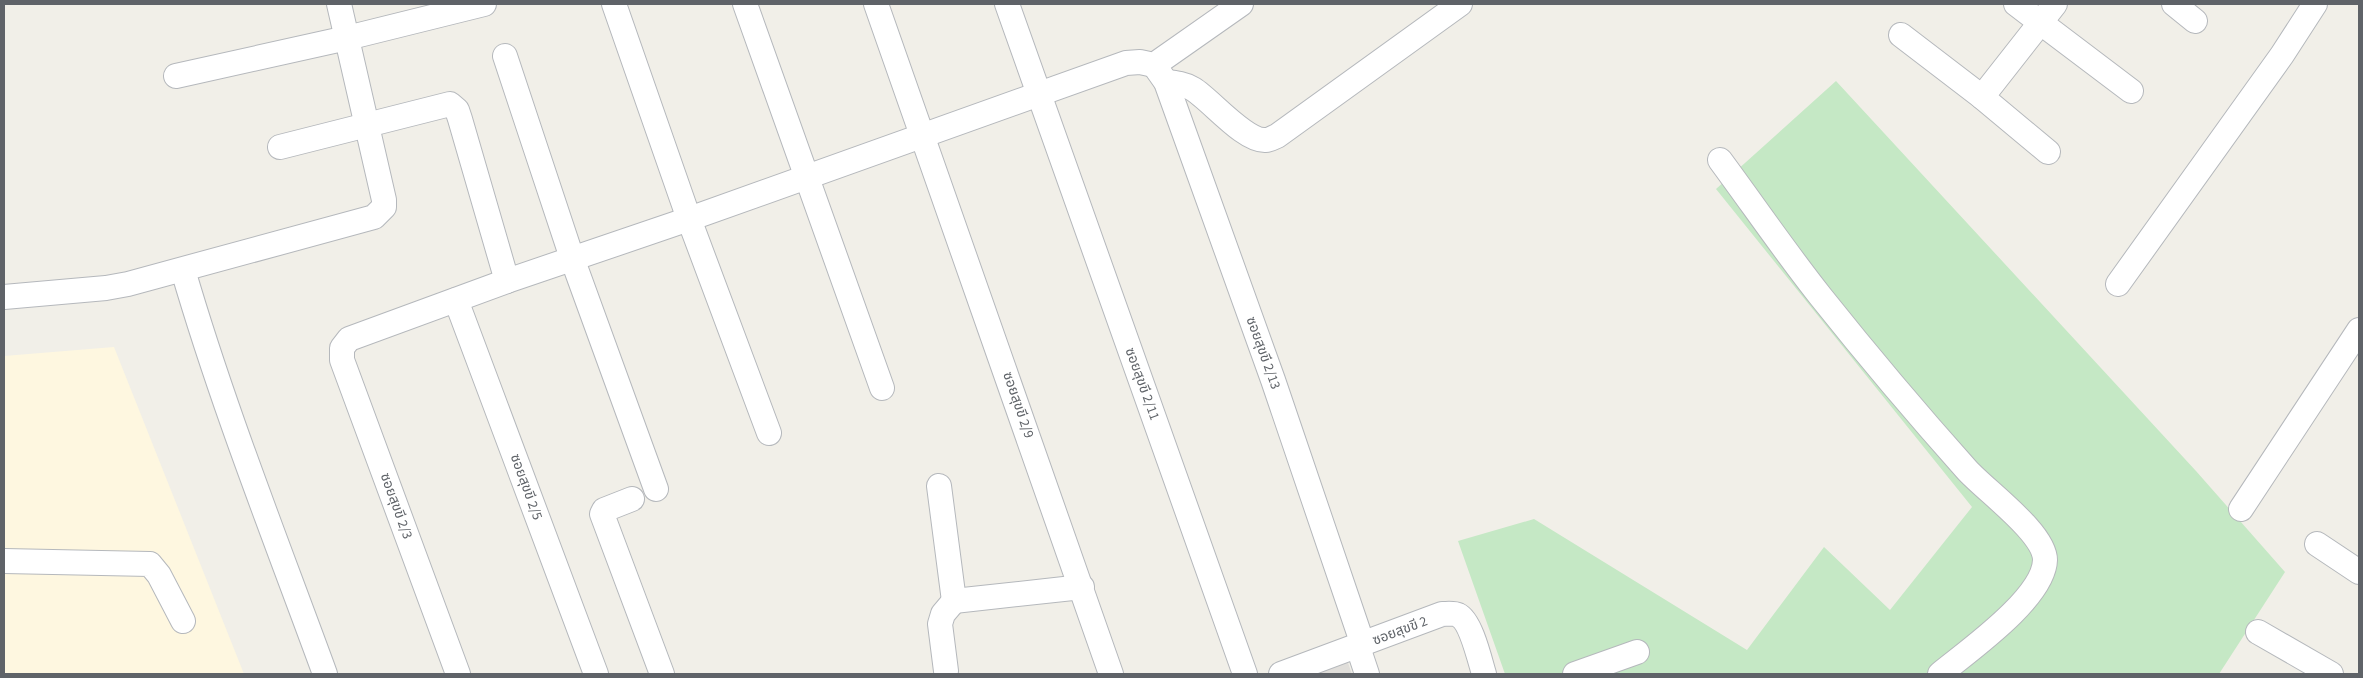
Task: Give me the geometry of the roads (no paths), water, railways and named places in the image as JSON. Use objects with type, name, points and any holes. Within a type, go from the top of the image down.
[{"type":"street","points":[[4,297],[106,288],[183,270],[374,217],[384,207],[384,200],[339,4]]},
{"type":"street","points":[[176,76],[347,38],[484,4]]},
{"type":"street","points":[[614,4],[689,219],[769,433]]},
{"type":"street","points":[[745,4],[882,388]]},
{"type":"street","name":"ซอยสุขขี 2/9","points":[[876,4],[1111,674]]},
{"type":"street","name":"ซอยสุขขี 2/11","points":[[1007,4],[1245,674]]},
{"type":"street","points":[[1160,73],[1241,4]]},
{"type":"street","points":[[456,300],[1126,63],[1140,62],[1186,85],[1195,90],[1255,138],[1266,140],[1277,136],[1307,115],[1460,4]]},
{"type":"street","points":[[2016,4],[2131,91]]},
{"type":"street","points":[[1982,97],[2055,4]]},
{"type":"street","points":[[2174,4],[2195,21]]},
{"type":"street","points":[[2118,284],[2282,55],[2315,4]]},
{"type":"street","points":[[1902,35],[1982,97],[2048,152]]},
{"type":"street","points":[[505,56],[572,258],[656,489]]},
{"type":"street","name":"ซอยสุขขี 2/13","points":[[1160,73],[1273,380],[1361,646],[1368,674]]},
{"type":"street","points":[[280,147],[450,104],[457,110],[507,281]]},
{"type":"street","points":[[1720,160],[1822,298],[1920,415],[1970,474],[2040,542],[2045,558],[2043,572],[2026,598],[1999,626],[1940,674]]},
{"type":"street","points":[[183,270],[217,379],[325,674]]},
{"type":"street","name":"ซอยสุขขี 2/3","points":[[456,300],[349,339],[342,348],[342,360],[458,674]]},
{"type":"street","name":"ซอยสุขขี 2/5","points":[[456,300],[596,674]]},
{"type":"street","points":[[2241,509],[2359,330]]},
{"type":"street","points":[[939,486],[954,601]]},
{"type":"street","points":[[632,499],[604,510],[602,514],[662,674]]},
{"type":"street","points":[[2317,544],[2359,572]]},
{"type":"street","points":[[4,561],[150,564],[158,574],[182,621]]},
{"type":"street","points":[[946,671],[940,624],[943,614],[954,601],[1082,587]]},
{"type":"street","name":"ซอยสุขขี 2","points":[[1281,674],[1361,646],[1442,614],[1458,615],[1466,622],[1484,674]]},
{"type":"street","points":[[2258,632],[2331,674]]},
{"type":"street","points":[[1575,674],[1637,652]]}]
